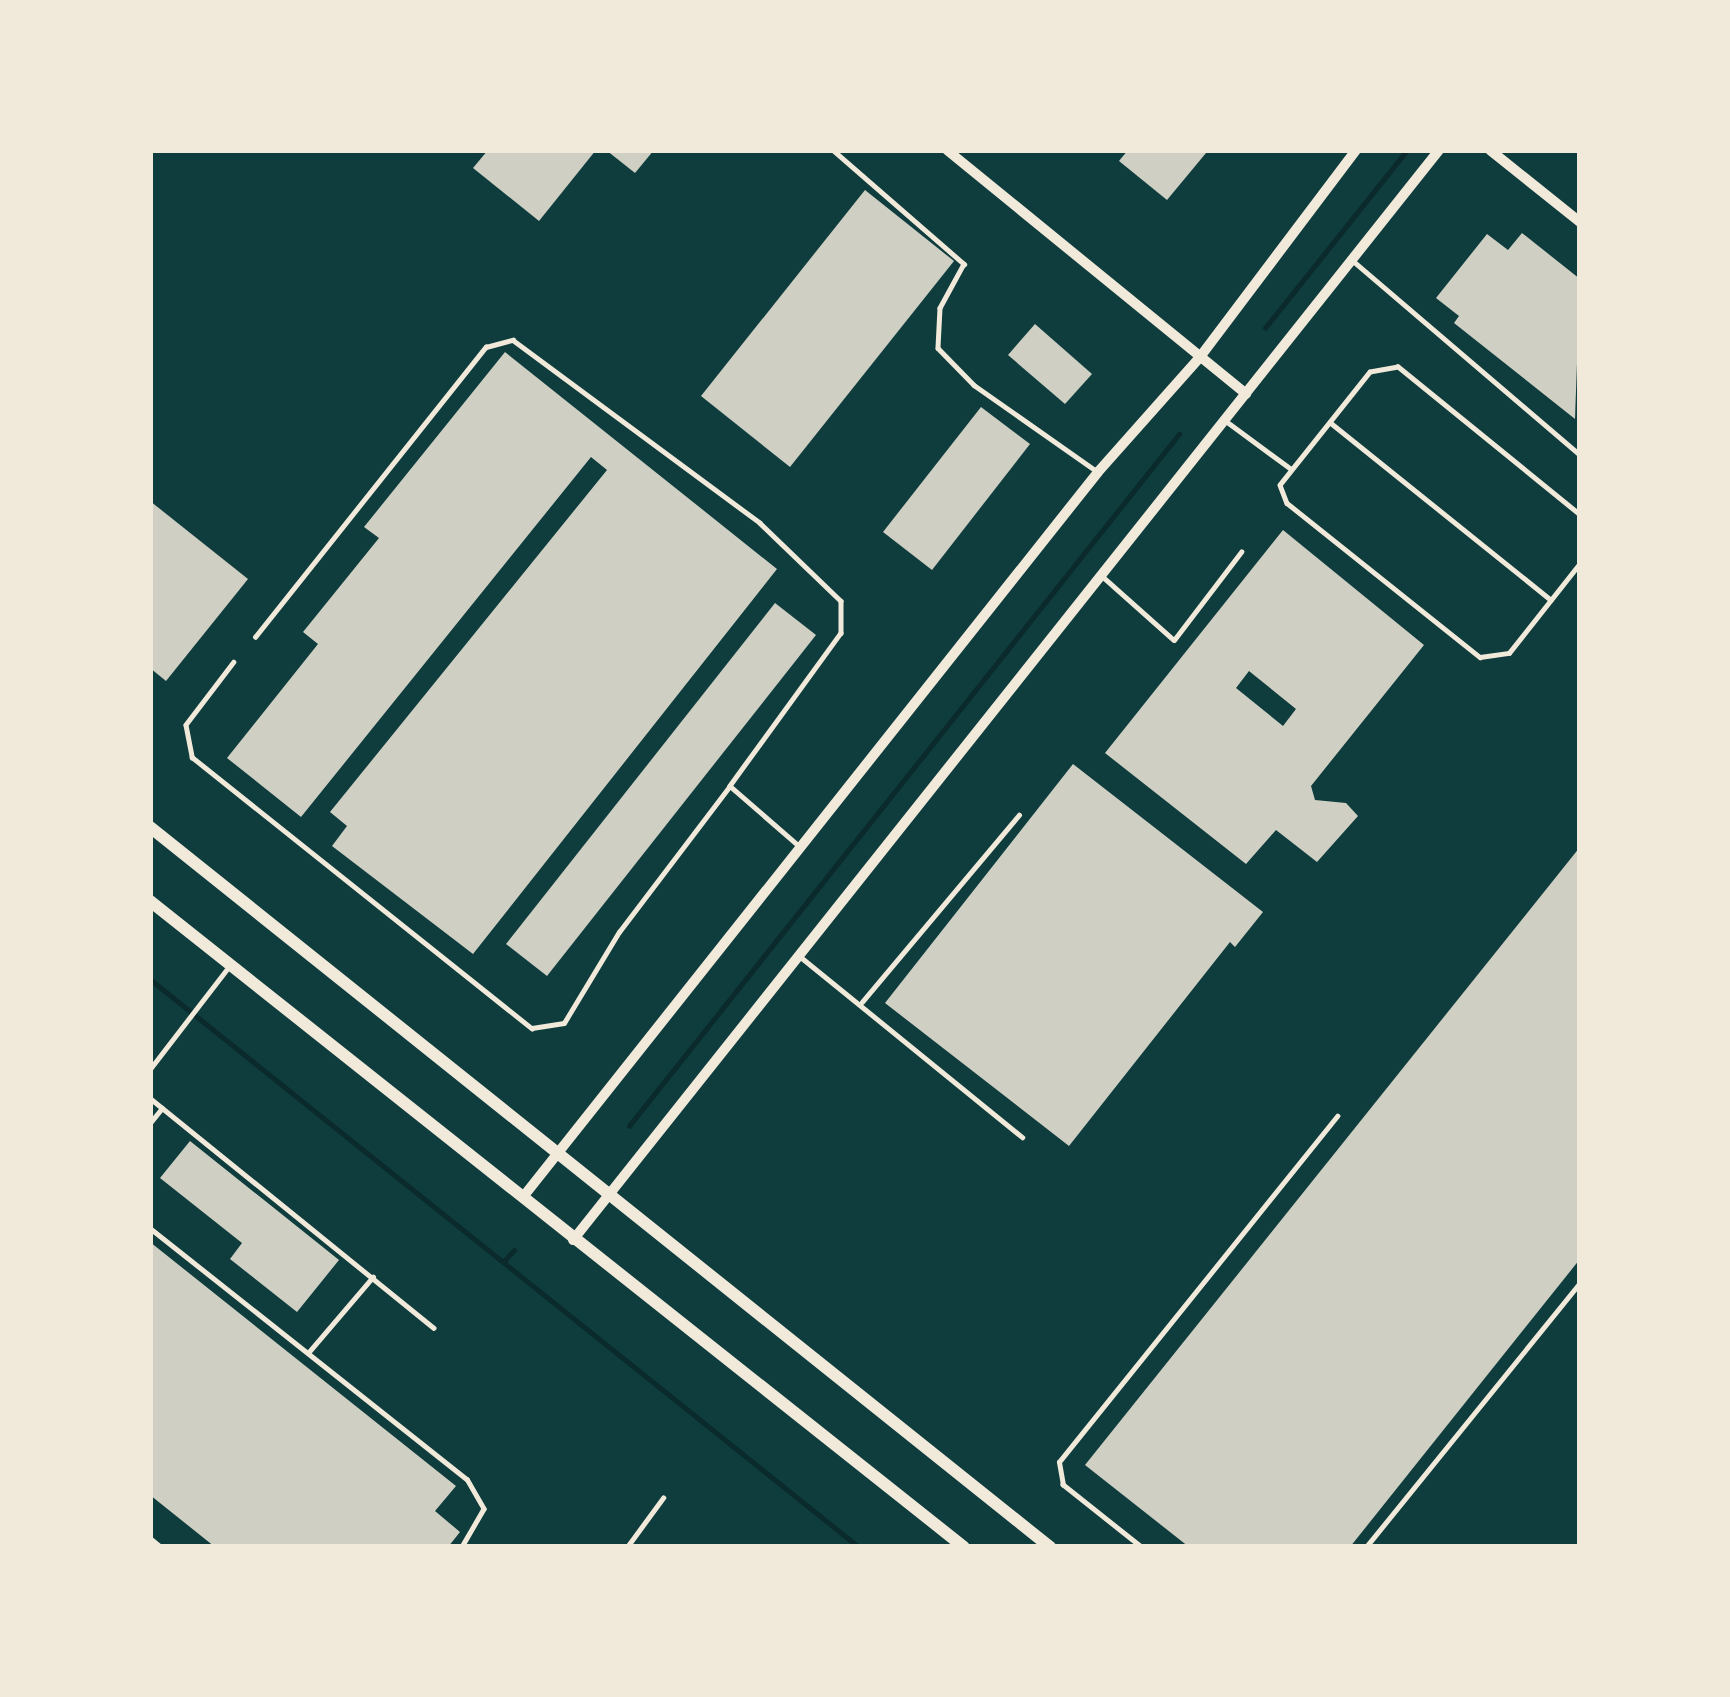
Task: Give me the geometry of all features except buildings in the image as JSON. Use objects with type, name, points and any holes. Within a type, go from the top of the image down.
[{"type":"street","points":[[947,150],[1246,394]]},
{"type":"street","points":[[523,1196],[1098,472],[1200,357],[1356,150]]},
{"type":"street","points":[[573,1240],[1439,150]]},
{"type":"street","points":[[1490,150],[1580,222]]},
{"type":"street","points":[[150,827],[560,1148],[1050,1547]]},
{"type":"street","points":[[150,901],[964,1547]]},
{"type":"lane","points":[[833,150],[964,264],[940,308],[938,348],[974,385],[1098,472]]},
{"type":"lane","points":[[1352,260],[1580,455]]},
{"type":"lane","points":[[234,662],[186,725],[192,757],[532,1028],[564,1022],[620,932],[841,633],[841,601],[760,524],[513,340],[487,347],[255,638]]},
{"type":"lane","points":[[1580,515],[1398,367],[1370,372],[1280,485],[1287,503],[1480,657],[1509,653],[1580,563]]},
{"type":"lane","points":[[1226,421],[1292,470]]},
{"type":"lane","points":[[1329,422],[1551,600]]},
{"type":"lane","points":[[1102,576],[1174,640],[1241,552]]},
{"type":"lane","points":[[730,786],[801,848]]},
{"type":"lane","points":[[862,1002],[1019,815]]},
{"type":"lane","points":[[797,954],[862,1002],[1022,1137]]},
{"type":"lane","points":[[150,1069],[230,965]]},
{"type":"lane","points":[[150,1098],[434,1328]]},
{"type":"lane","points":[[150,1123],[162,1108]]},
{"type":"lane","points":[[1141,1547],[1063,1485],[1059,1462],[1337,1115]]},
{"type":"lane","points":[[150,1228],[467,1479],[484,1509],[462,1547]]},
{"type":"lane","points":[[308,1353],[373,1276]]},
{"type":"lane","points":[[1366,1547],[1580,1283]]},
{"type":"lane","points":[[627,1547],[663,1498]]},
{"type":"lane","points":[[150,1538],[161,1547]]},
{"type":"waterway","points":[[1265,328],[1407,150]]},
{"type":"waterway","points":[[629,1126],[1179,434]]},
{"type":"waterway","points":[[150,979],[859,1547]]},
{"type":"waterway","points":[[503,1262],[514,1250]]}]
